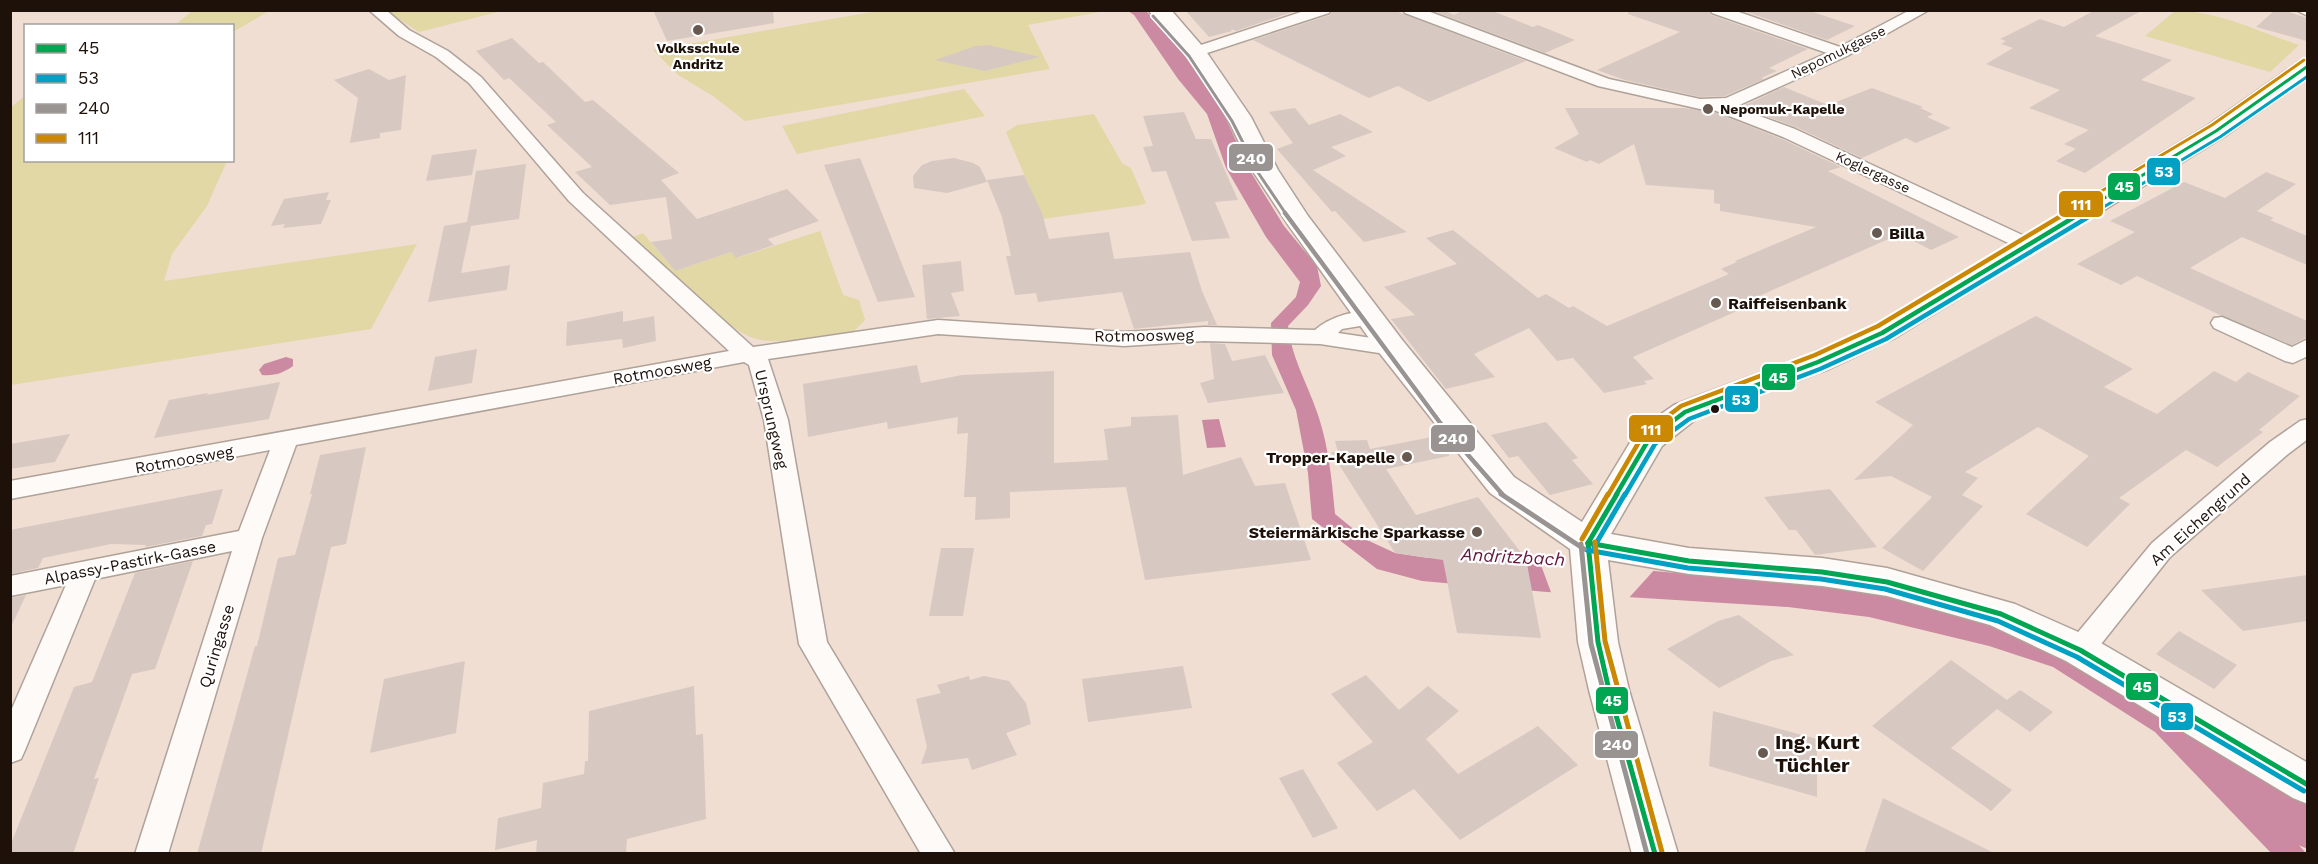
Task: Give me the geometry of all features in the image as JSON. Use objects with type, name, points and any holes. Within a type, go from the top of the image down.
[{"type":"main road","points":[[1158,10],[1195,52],[1239,117],[1272,180],[1392,348],[1502,485],[1549,519],[1590,567]]},
{"type":"main road","points":[[1655,854],[1609,690],[1598,642],[1590,567],[1649,439],[1685,412],[1818,362],[1882,333],[2216,131],[2307,66]]},
{"type":"main road","points":[[1590,567],[1689,561],[1822,572],[1887,582],[2001,614],[2080,650],[2307,785]]},
{"type":"street","name":"Ursprungweg","points":[[376,10],[404,33],[442,54],[475,80],[551,171],[576,197],[739,348],[759,362],[776,420],[813,644],[939,854]]},
{"type":"street","points":[[1195,52],[1324,10]]},
{"type":"street","name":"Koglergasse","points":[[1410,10],[1604,83],[1718,106],[1789,133],[2026,244]]},
{"type":"street","points":[[1717,10],[1840,53]]},
{"type":"street","name":"Nepomukgasse","points":[[1753,92],[1840,53],[1922,10]]},
{"type":"street","points":[[2302,10],[2307,12]]},
{"type":"street","name":"Koglergasse","points":[[1718,106],[1729,104],[1753,92]]},
{"type":"street","points":[[1320,337],[1335,324],[1371,318]]},
{"type":"street","points":[[2222,323],[2293,356],[2307,346]]},
{"type":"street","name":"Rotmoosweg","points":[[10,490],[750,354],[938,327],[1124,339],[1204,334],[1320,337],[1392,348]]},
{"type":"street","name":"Am Eichengrund","points":[[2080,650],[2161,550],[2279,448],[2307,427]]},
{"type":"street","name":"Quringasse","points":[[151,854],[249,538],[286,440]]},
{"type":"street","name":"Alpassy-Pastirk-Gasse","points":[[10,586],[249,538]]},
{"type":"street","points":[[10,750],[85,571]]},
{"type":"shaded area","points":[[385,10],[502,11],[419,32]]},
{"type":"shaded area","points":[[192,11],[269,11],[234,31],[234,24],[176,24]]},
{"type":"shaded area","points":[[878,11],[1105,11],[1028,25],[1050,69],[745,121],[713,96],[678,75],[653,50]]},
{"type":"shaded area","points":[[1128,11],[1146,11],[1174,41],[1221,107],[1247,166],[1284,226],[1317,266],[1321,286],[1308,305],[1288,326],[1290,338],[1322,430],[1330,466],[1335,514],[1367,540],[1395,553],[1428,558],[1526,559],[1848,589],[1913,599],[2001,626],[2078,660],[2210,747],[2306,853],[2271,853],[2155,732],[2053,667],[1989,646],[1869,617],[1788,607],[1547,592],[1422,581],[1377,569],[1312,519],[1308,473],[1296,410],[1272,355],[1271,323],[1296,297],[1300,282],[1266,237],[1226,168],[1207,114],[1178,79],[1134,15]]},
{"type":"shaded area","points":[[2175,11],[2222,18],[2299,45],[2270,72],[2145,36]]},
{"type":"shaded area","points":[[964,89],[985,116],[797,154],[782,126]]},
{"type":"shaded area","points":[[24,97],[24,162],[227,162],[207,206],[172,254],[164,281],[417,244],[371,329],[11,385],[11,107]]},
{"type":"shaded area","points":[[1094,114],[1122,163],[1131,168],[1146,203],[1043,219],[1006,132],[1017,125]]},
{"type":"shaded area","points":[[820,231],[843,295],[859,300],[865,320],[853,332],[784,341],[761,340],[730,325],[693,296],[630,238],[643,233],[675,271],[731,252],[737,258]]},
{"type":"shaded area","points":[[286,357],[293,359],[293,366],[279,374],[262,375],[259,370],[264,364]]},
{"type":"shaded area","points":[[1219,419],[1226,447],[1207,448],[1202,420]]},
{"type":"pier","points":[[1538,557],[1656,568],[1627,600],[1552,595]]},
{"type":"building","name":"Volksschule Andritz","points":[[653,10],[773,10],[774,23],[667,41]]},
{"type":"building","points":[[1185,10],[1298,10],[1236,31],[1231,29],[1232,31],[1209,37]]},
{"type":"building","points":[[1333,10],[1393,10],[1526,61],[1429,102],[1398,86],[1369,98],[1253,40],[1330,15]]},
{"type":"building","points":[[1443,10],[1454,15],[1464,10],[1490,10],[1533,27],[1538,25],[1575,40],[1545,53],[1436,12]]},
{"type":"building","points":[[1629,10],[1708,10],[1711,15],[1808,49],[1769,68],[1777,71],[1761,78],[1764,79],[1725,96],[1700,97],[1625,80],[1597,70],[1680,32],[1628,14]]},
{"type":"building","points":[[1741,10],[1807,10],[1855,26],[1827,40]]},
{"type":"building","points":[[2095,10],[2143,10],[2095,36],[2172,60],[2141,80],[2196,98],[2085,173],[2056,161],[2076,149],[2064,144],[2089,130],[2029,108],[2060,90],[1986,64],[2013,48],[2001,44],[2006,41],[2000,39],[2040,19],[2064,27]]},
{"type":"building","points":[[2275,10],[2283,10],[2307,18],[2307,41],[2256,27]]},
{"type":"building","points":[[512,38],[539,63],[543,62],[585,102],[593,100],[679,173],[661,180],[697,219],[787,189],[819,221],[768,239],[774,245],[736,258],[731,252],[675,271],[651,242],[672,239],[666,197],[610,205],[575,172],[592,167],[547,125],[556,122],[509,78],[504,80],[476,51]]},
{"type":"building","points":[[988,45],[1040,57],[985,71],[935,60],[976,46]]},
{"type":"building","points":[[369,69],[389,80],[406,75],[401,130],[380,133],[380,138],[350,143],[358,98],[334,80]]},
{"type":"building","points":[[1784,87],[1828,105],[1872,88],[1923,107],[1920,108],[1933,114],[1927,117],[1951,128],[1916,143],[1906,138],[1862,158],[1796,127],[1741,107]]},
{"type":"building","points":[[1295,108],[1309,125],[1340,114],[1373,132],[1331,147],[1346,156],[1313,170],[1407,232],[1364,242],[1335,211],[1332,212],[1277,149],[1293,143],[1269,112]]},
{"type":"building","points":[[1565,108],[1683,108],[1711,111],[1782,139],[1841,167],[1828,171],[1959,237],[1931,250],[1900,234],[1757,297],[1762,300],[1633,357],[1654,379],[1644,381],[1647,384],[1604,393],[1573,358],[1557,361],[1529,328],[1474,354],[1495,377],[1446,389],[1391,319],[1415,315],[1384,287],[1457,264],[1426,238],[1453,230],[1538,298],[1546,294],[1569,308],[1573,306],[1607,326],[1729,274],[1721,269],[1816,227],[1720,211],[1720,204],[1714,203],[1714,190],[1646,185],[1634,144],[1599,164],[1590,160],[1587,162],[1554,148],[1579,134]]},
{"type":"building","points":[[1184,112],[1196,139],[1211,139],[1238,200],[1215,202],[1230,238],[1192,241],[1166,171],[1152,172],[1143,147],[1153,146],[1143,116]]},
{"type":"building","points":[[477,149],[472,175],[426,181],[432,155]]},
{"type":"building","points":[[860,158],[915,297],[878,302],[824,165]]},
{"type":"building","points":[[954,158],[980,167],[987,182],[947,193],[914,188],[913,176],[922,165]]},
{"type":"building","points":[[526,164],[519,219],[471,226],[461,273],[510,265],[507,290],[428,302],[444,226],[467,222],[476,171]]},
{"type":"building","points":[[2266,172],[2296,184],[2257,211],[2274,218],[2270,220],[2307,236],[2307,265],[2242,237],[2190,268],[2307,321],[2307,337],[2292,345],[2220,315],[2137,276],[2121,285],[2077,264],[2135,232],[2110,221],[2184,182],[2225,198]]},
{"type":"building","points":[[1024,175],[1042,213],[1049,239],[1109,232],[1114,259],[1190,252],[1202,291],[1217,325],[1208,325],[1208,321],[1134,329],[1122,292],[1038,302],[1036,293],[1015,295],[1006,256],[1011,256],[1002,217],[987,180]]},
{"type":"building","points":[[329,192],[326,200],[331,200],[321,224],[283,228],[285,224],[271,226],[284,199]]},
{"type":"building","points":[[961,261],[964,291],[951,293],[960,316],[927,319],[922,265]]},
{"type":"building","points":[[623,311],[623,322],[654,316],[656,341],[623,348],[622,339],[566,346],[567,322]]},
{"type":"building","points":[[2036,316],[2133,369],[2104,387],[2157,414],[2214,371],[2236,382],[2248,372],[2300,396],[2259,430],[2263,432],[2217,467],[2186,450],[2119,498],[2130,504],[2087,547],[2026,514],[2089,456],[2038,427],[1965,472],[1978,478],[1962,495],[1983,506],[1923,571],[1882,548],[1932,497],[1891,476],[1854,480],[1913,425],[1875,402]]},
{"type":"building","points":[[1210,343],[1225,344],[1232,361],[1265,355],[1284,393],[1208,403],[1200,383],[1214,379]]},
{"type":"building","points":[[477,349],[472,383],[428,391],[435,357]]},
{"type":"building","points":[[917,365],[921,383],[962,375],[1054,371],[1054,463],[1108,460],[1104,429],[1131,426],[1131,417],[1178,415],[1183,475],[1241,457],[1255,486],[1285,483],[1311,560],[1145,580],[1126,487],[1010,492],[1010,518],[975,520],[976,497],[964,497],[968,433],[957,434],[958,417],[888,429],[887,422],[808,437],[803,384]]},
{"type":"building","points":[[280,382],[269,419],[154,438],[169,400]]},
{"type":"building","points":[[1546,422],[1578,458],[1572,460],[1593,484],[1550,495],[1518,456],[1509,458],[1491,435]]},
{"type":"building","points":[[70,434],[55,462],[10,469],[10,444]]},
{"type":"building","points":[[1442,435],[1446,441],[1449,456],[1386,469],[1416,515],[1478,497],[1526,559],[1541,638],[1457,633],[1443,560],[1395,553],[1331,452],[1338,452],[1335,441],[1367,440],[1370,449]]},
{"type":"building","points":[[366,447],[346,544],[331,547],[261,854],[197,854],[255,646],[257,646],[278,558],[295,555],[320,455]]},
{"type":"building","points":[[223,489],[212,524],[206,525],[202,536],[145,547],[146,545],[111,544],[43,558],[38,568],[10,574],[10,530]]},
{"type":"building","points":[[1830,489],[1877,547],[1815,555],[1796,530],[1789,530],[1764,497]]},
{"type":"building","points":[[941,548],[974,548],[963,616],[929,616]]},
{"type":"building","points":[[193,561],[155,669],[132,674],[94,779],[99,778],[73,854],[10,854],[10,846],[74,687],[92,682],[135,573]]},
{"type":"building","points":[[2307,575],[2307,621],[2243,631],[2201,590]]},
{"type":"building","points":[[26,595],[10,629],[10,598]]},
{"type":"building","points":[[1739,615],[1794,655],[1771,661],[1719,688],[1667,649],[1718,621]]},
{"type":"building","points":[[2179,631],[2237,665],[2214,689],[2156,654]]},
{"type":"building","points":[[1951,660],[2007,700],[2020,690],[2053,712],[2030,732],[1997,709],[1951,748],[2012,790],[1991,811],[1872,726]]},
{"type":"building","points":[[465,661],[456,733],[370,753],[384,679]]},
{"type":"building","points":[[1183,666],[1192,708],[1088,722],[1082,679]]},
{"type":"building","points":[[1366,675],[1399,710],[1428,686],[1459,711],[1426,739],[1458,774],[1538,726],[1578,765],[1460,840],[1414,789],[1377,811],[1337,763],[1373,742],[1331,694]]},
{"type":"building","points":[[969,676],[970,680],[984,676],[1009,681],[1026,703],[1031,724],[1006,733],[1017,755],[972,770],[968,758],[921,764],[927,747],[916,699],[941,693],[937,685]]},
{"type":"building","points":[[694,686],[696,735],[703,734],[706,819],[627,839],[626,854],[536,854],[537,840],[495,850],[498,818],[541,808],[543,783],[584,774],[585,761],[588,761],[589,711]]},
{"type":"building","name":"Ing. Kurt Tüchler","points":[[1713,711],[1817,739],[1817,797],[1709,766]]},
{"type":"building","points":[[1303,769],[1338,828],[1313,838],[1279,778]]},
{"type":"building","points":[[1883,798],[1950,831],[1996,854],[1864,854]]},
{"type":"waterway","points":[[2215,765],[2308,830]]},
{"type":"transit line","name":"240","points":[[1153,16],[1189,56],[1232,121],[1259,174],[1292,224],[1441,424],[1497,491],[1584,549]]},
{"type":"transit line","name":"111","points":[[1582,539],[1643,435],[1681,406],[1815,355],[1878,326],[2212,125],[2304,60]]},
{"type":"transit line","name":"45","points":[[1588,543],[1649,439],[1685,412],[1818,362],[1882,333],[2216,131],[2308,66]]},
{"type":"transit line","name":"53","points":[[1594,547],[1655,444],[1689,419],[1820,369],[1886,339],[2220,137],[2308,76]]},
{"type":"transit line","name":"111","points":[[1595,542],[1605,641],[1662,852]]},
{"type":"transit line","name":"45","points":[[1588,543],[1689,561],[1822,572],[1887,582],[2001,614],[2080,650],[2308,785]]},
{"type":"transit line","name":"45","points":[[1588,543],[1598,642],[1609,690],[1655,854]]},
{"type":"transit line","name":"240","points":[[1581,544],[1591,644],[1647,854]]},
{"type":"transit line","name":"53","points":[[1587,550],[1688,568],[1821,579],[1885,589],[1998,621],[2077,657],[2304,791]]},
{"type":"place","name":"Volksschule Andritz","points":[[698,30]]},
{"type":"place","name":"Nepomuk-Kapelle","points":[[1708,109]]},
{"type":"place","name":"Billa","points":[[1877,233]]},
{"type":"place","name":"Raiffeisenbank","points":[[1716,303]]},
{"type":"place","name":"Tropper-Kapelle","points":[[1407,457]]},
{"type":"place","name":"Steiermärkische Sparkasse","points":[[1477,532]]},
{"type":"place","name":"Ing. Kurt Tüchler","points":[[1763,753]]},
{"type":"water label","name":"Andritzbach","points":[[1513,557]]}]
